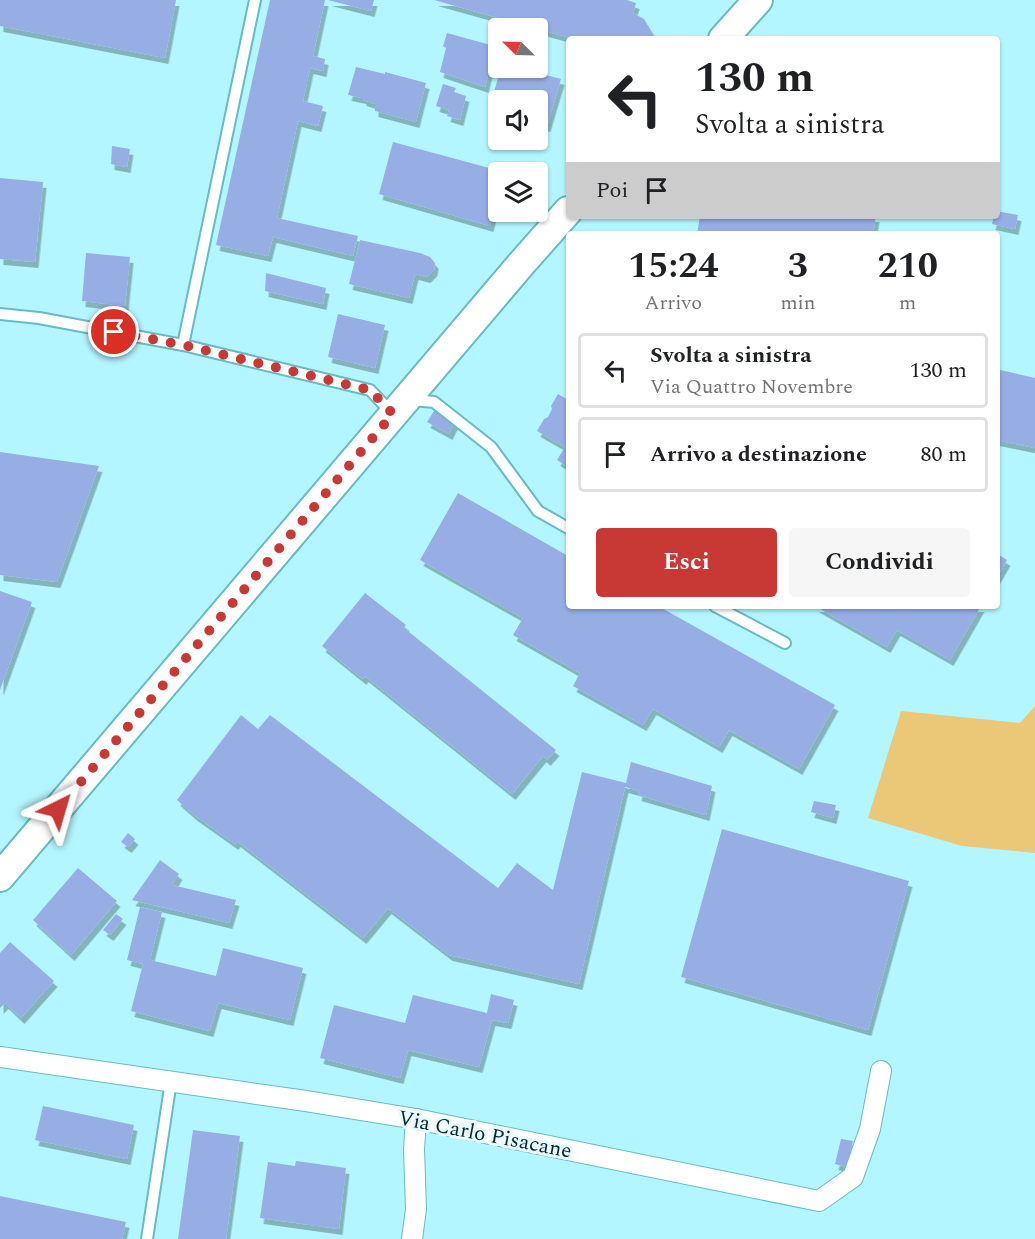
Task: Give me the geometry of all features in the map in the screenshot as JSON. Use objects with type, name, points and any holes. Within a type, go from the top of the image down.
[{"type":"street","points":[[726,36],[758,0]]},
{"type":"street","points":[[0,877],[566,213]]},
{"type":"street","name":"Via Carlo Pisacane","points":[[0,1057],[416,1119],[819,1201],[853,1177],[870,1129],[881,1071]]},
{"type":"street","points":[[412,1239],[416,1209],[414,1149],[416,1119]]},
{"type":"lane","points":[[183,345],[255,0]]},
{"type":"lane","points":[[0,314],[39,318],[183,345],[370,390],[400,407],[434,402],[491,447],[538,511],[566,527]]},
{"type":"lane","points":[[721,609],[785,643]]},
{"type":"lane","points":[[147,1239],[171,1081]]},
{"type":"shaded area","points":[[1035,706],[1035,853],[962,846],[868,818],[901,711],[1020,723]]},
{"type":"building","points":[[0,0],[176,0],[165,58],[0,26]]},
{"type":"building","points":[[270,0],[325,0],[313,56],[325,59],[323,71],[310,68],[303,101],[323,106],[318,126],[298,121],[277,218],[358,236],[353,256],[273,237],[268,256],[216,245]]},
{"type":"building","points":[[328,0],[374,0],[371,11]]},
{"type":"building","points":[[434,0],[627,0],[636,3],[633,13],[644,19],[654,36],[566,36],[548,32],[548,18],[499,18]]},
{"type":"building","points":[[447,33],[488,44],[488,75],[485,87],[440,72],[446,48],[443,46]]},
{"type":"building","points":[[356,67],[426,83],[416,122],[375,111],[375,104],[363,98],[348,95]]},
{"type":"building","points":[[548,76],[561,79],[548,123],[548,90],[495,90],[498,78],[548,78]]},
{"type":"building","points":[[443,84],[456,88],[454,92],[466,96],[460,120],[447,116],[449,110],[436,106]]},
{"type":"building","points":[[393,142],[488,168],[488,222],[491,222],[490,226],[379,194]]},
{"type":"building","points":[[112,146],[130,149],[127,167],[111,164]]},
{"type":"building","points":[[0,178],[43,182],[35,262],[0,259]]},
{"type":"building","points":[[1000,212],[1018,215],[1015,229],[992,224],[993,219],[1000,219]]},
{"type":"building","points":[[700,219],[876,219],[874,231],[698,231]]},
{"type":"building","points":[[360,240],[430,257],[435,263],[434,270],[427,277],[415,274],[409,298],[349,284]]},
{"type":"building","points":[[86,253],[130,257],[125,306],[82,301]]},
{"type":"building","points":[[266,273],[326,288],[323,304],[265,291]]},
{"type":"building","points":[[338,314],[385,325],[375,368],[328,357]]},
{"type":"building","points":[[1000,370],[1035,378],[1035,448],[1000,441]]},
{"type":"building","points":[[558,394],[566,399],[566,466],[557,460],[565,447],[537,431],[544,419],[548,417]]},
{"type":"building","points":[[434,411],[455,422],[449,434],[427,422]]},
{"type":"building","points":[[0,452],[99,466],[57,582],[0,575]]},
{"type":"building","points":[[458,493],[566,555],[566,609],[663,609],[835,705],[799,769],[729,730],[719,747],[653,709],[643,725],[573,686],[580,673],[513,635],[523,618],[420,560]]},
{"type":"building","points":[[1000,556],[1007,560],[1000,572]]},
{"type":"building","points":[[0,591],[32,602],[0,690]]},
{"type":"building","points":[[365,593],[406,625],[404,628],[556,750],[547,760],[543,756],[512,794],[365,676],[363,679],[322,646]]},
{"type":"building","points":[[820,609],[979,609],[950,660],[897,630],[887,647]]},
{"type":"building","points":[[241,715],[258,729],[270,715],[498,888],[517,863],[553,890],[582,772],[626,783],[631,762],[712,786],[706,815],[638,795],[639,791],[625,787],[579,984],[449,955],[388,908],[363,938],[237,841],[235,844],[194,815],[177,800]]},
{"type":"building","points":[[814,801],[836,805],[833,818],[811,812]]},
{"type":"building","points":[[722,829],[909,881],[868,1030],[681,977]]},
{"type":"building","points":[[128,833],[135,839],[128,847],[121,842]]},
{"type":"building","points":[[160,860],[179,874],[172,885],[236,900],[229,923],[132,900]]},
{"type":"building","points":[[78,868],[117,901],[71,955],[33,920]]},
{"type":"building","points":[[140,907],[162,912],[150,960],[216,976],[223,948],[303,968],[290,1020],[218,1003],[210,1031],[131,1011],[143,964],[127,960]]},
{"type":"building","points":[[116,914],[123,919],[110,935],[103,930]]},
{"type":"building","points":[[10,942],[54,981],[21,1018],[5,1003],[0,1008],[0,953]]},
{"type":"building","points":[[491,994],[514,1000],[508,1023],[492,1020],[479,1067],[408,1050],[400,1078],[320,1058],[334,1005],[405,1023],[413,995],[487,1013]]},
{"type":"building","points":[[43,1106],[134,1125],[127,1159],[35,1140]]},
{"type":"building","points":[[193,1130],[240,1136],[226,1239],[178,1239]]},
{"type":"building","points":[[841,1139],[853,1141],[847,1167],[835,1164]]},
{"type":"building","points":[[296,1161],[346,1168],[339,1229],[260,1218],[268,1162],[295,1166]]},
{"type":"building","points":[[0,1196],[126,1222],[122,1239],[0,1239]]},
{"type":"route","points":[[58,809],[393,414],[370,390],[183,345],[114,332]]}]
